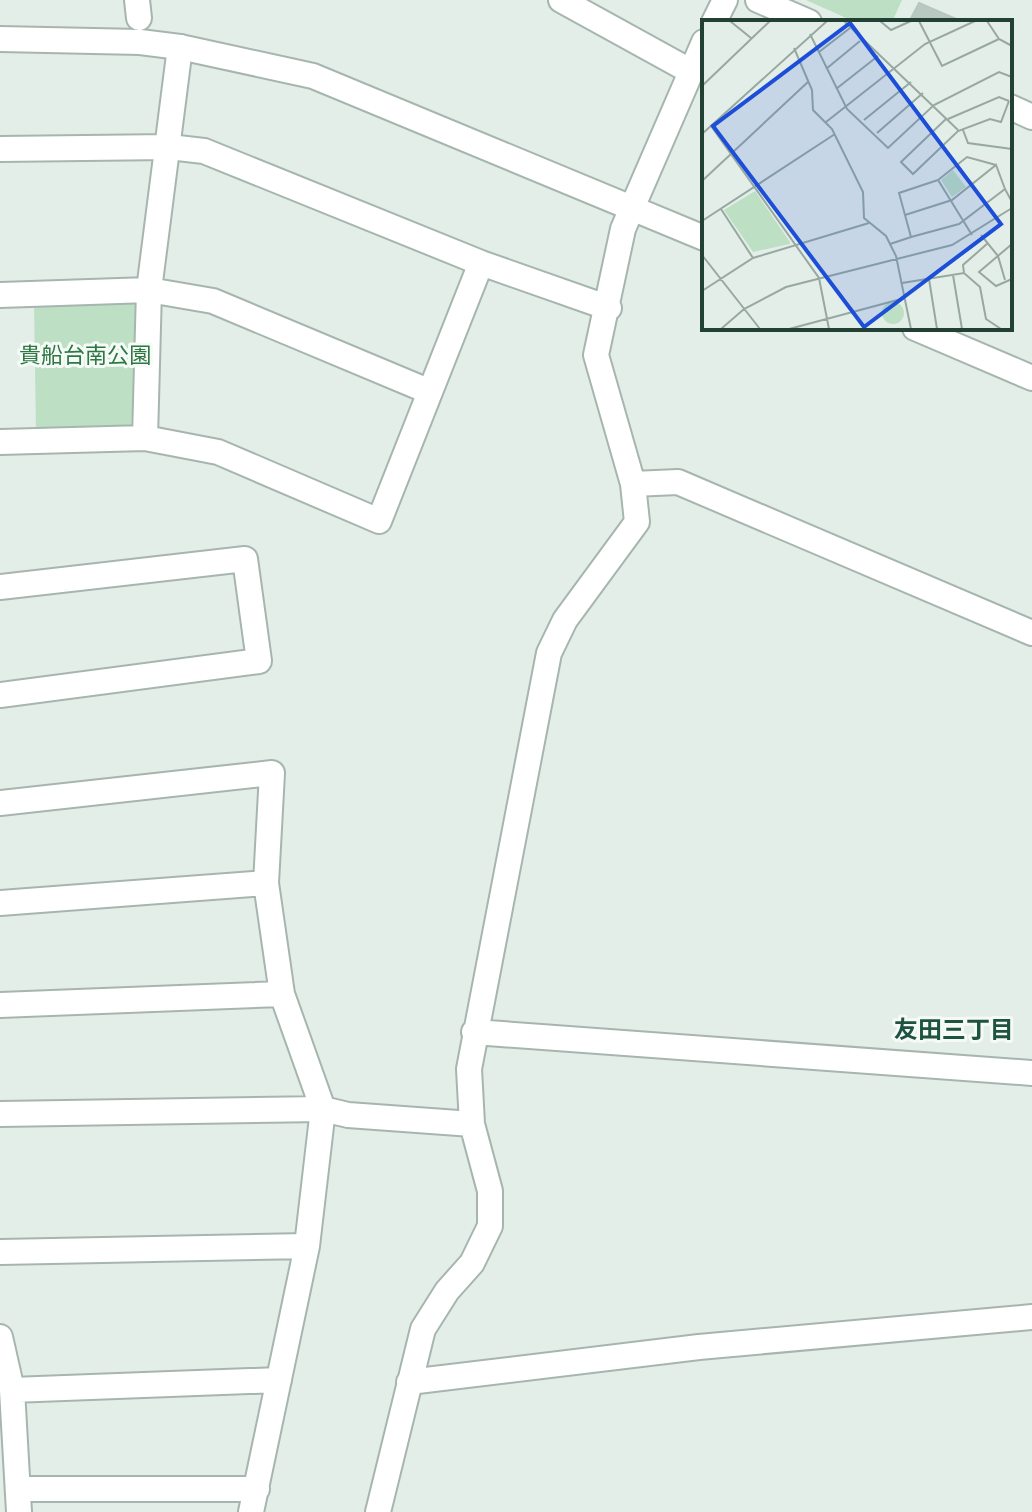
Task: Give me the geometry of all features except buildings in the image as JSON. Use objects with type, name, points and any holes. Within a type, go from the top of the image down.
[{"type":"street","points":[[561,0],[690,71]]},
{"type":"street","points":[[715,20],[725,0]]},
{"type":"street","points":[[758,0],[804,20]]},
{"type":"street","points":[[0,39],[140,42],[180,47],[313,76],[702,237]]},
{"type":"street","points":[[378,1512],[423,1329],[447,1291],[472,1263],[490,1226],[490,1191],[472,1124],[469,1069],[474,1032],[549,653],[565,620],[637,522],[633,484],[596,355],[609,308],[623,229],[702,46]]},
{"type":"street","points":[[145,438],[149,290],[180,47]]},
{"type":"street","points":[[1012,108],[1032,117]]},
{"type":"street","points":[[0,149],[169,147],[204,151],[481,263],[609,308]]},
{"type":"street","points":[[0,442],[145,438],[218,452],[379,521],[481,263]]},
{"type":"street","points":[[0,295],[149,290],[213,301],[428,391]]},
{"type":"street","points":[[920,330],[1032,378]]},
{"type":"street","points":[[633,484],[678,482],[1032,633]]},
{"type":"street","points":[[0,587],[245,559],[259,661],[0,695]]},
{"type":"street","points":[[0,803],[272,773],[266,883],[282,994],[323,1109],[307,1246],[254,1500],[19,1500],[12,1390],[0,1337]]},
{"type":"street","points":[[0,903],[266,883]]},
{"type":"street","points":[[0,1005],[282,994]]},
{"type":"street","points":[[474,1032],[1032,1073]]},
{"type":"street","points":[[0,1114],[323,1109],[348,1115],[472,1124]]},
{"type":"street","points":[[0,1252],[307,1246]]},
{"type":"street","points":[[409,1382],[699,1347],[1032,1317]]},
{"type":"street","points":[[12,1390],[279,1380]]},
{"type":"green space","points":[[806,0],[902,0],[893,20],[851,20]]},
{"type":"green space","name":"貴船台南公園","points":[[34,303],[139,303],[131,429],[36,433]]},
{"type":"district","name":"友田三丁目","points":[[954,1029]]}]
